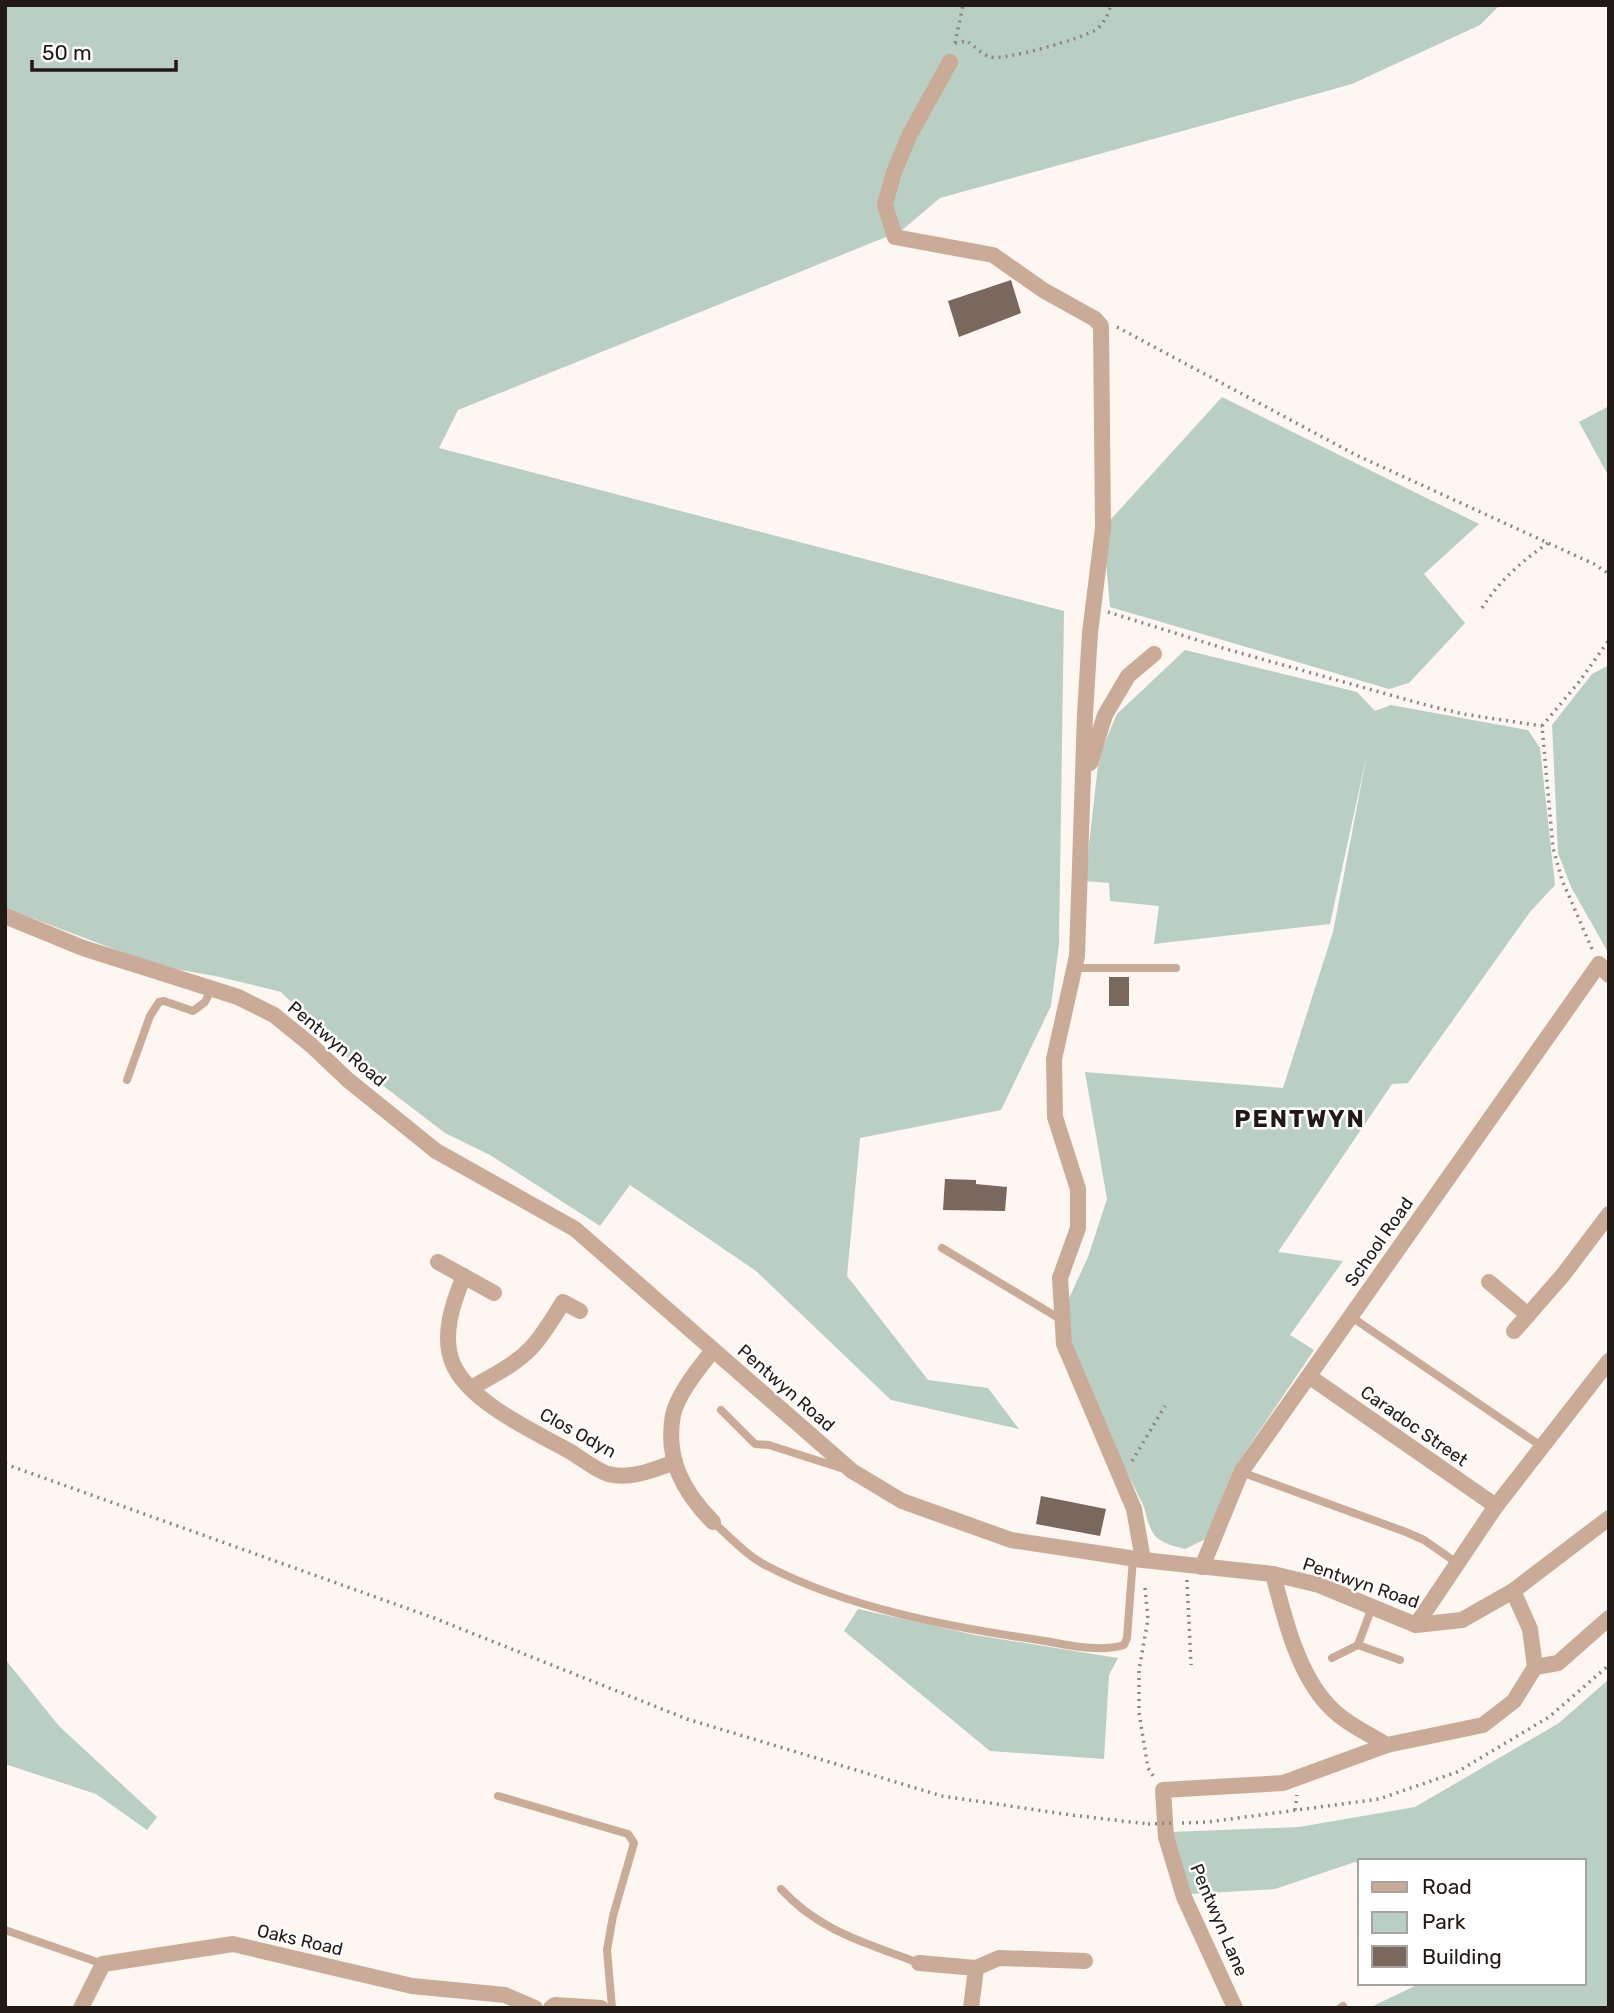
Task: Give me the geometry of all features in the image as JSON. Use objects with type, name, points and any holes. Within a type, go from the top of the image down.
[{"type":"street","points":[[950,62],[910,134],[894,172],[885,205],[895,237],[993,254],[1043,289],[1095,319],[1101,326],[1103,528],[1090,646],[1077,956],[1054,1059],[1055,1117],[1078,1189],[1078,1228],[1060,1278],[1064,1344],[1134,1509],[1138,1559]]},
{"type":"street","points":[[1079,860],[1087,851],[1090,759],[1105,715],[1128,677],[1154,654]]},
{"type":"street","name":"Pentwyn Road","points":[[5,916],[83,948],[238,997],[274,1015],[348,1080],[436,1150],[575,1229],[852,1471],[902,1501],[1011,1540],[1138,1559],[1273,1574],[1319,1586],[1416,1625],[1462,1620],[1513,1591],[1609,1518]]},
{"type":"street","name":"School Road","points":[[1195,1566],[1241,1472],[1310,1377],[1350,1316],[1604,969]]},
{"type":"street","points":[[1514,1331],[1563,1275],[1609,1214]]},
{"type":"street","points":[[438,1262],[494,1293]]},
{"type":"street","name":"Clos Odyn","points":[[464,1276],[451,1307],[449,1341],[452,1363],[464,1382],[512,1418],[608,1474],[634,1475],[676,1462]]},
{"type":"street","points":[[1489,1282],[1528,1315]]},
{"type":"street","points":[[471,1388],[530,1350],[563,1302],[580,1311]]},
{"type":"street","points":[[713,1350],[691,1380],[674,1413],[672,1447],[679,1477],[693,1502],[713,1522]]},
{"type":"street","points":[[1416,1625],[1496,1506],[1609,1361]]},
{"type":"street","name":"Caradoc Street","points":[[1310,1377],[1496,1506]]},
{"type":"street","points":[[1273,1574],[1287,1630],[1306,1672],[1328,1705],[1387,1745]]},
{"type":"street","points":[[1163,1790],[1283,1783],[1387,1745],[1483,1725],[1514,1701],[1535,1667],[1530,1629],[1513,1591]]},
{"type":"street","points":[[1535,1667],[1558,1663],[1609,1618]]},
{"type":"street","name":"Pentwyn Lane","points":[[1163,1790],[1166,1837],[1184,1897],[1235,2008]]},
{"type":"street","name":"Oaks Road","points":[[103,1964],[233,1944],[412,1986],[505,1995],[535,2008]]},
{"type":"street","points":[[919,1962],[976,1968],[999,1958],[1086,1961]]},
{"type":"street","points":[[81,2008],[103,1964]]},
{"type":"street","points":[[971,2008],[971,1991],[976,1968]]},
{"type":"street","points":[[551,2008],[555,2005],[601,2008]]},
{"type":"lane","points":[[1075,968],[1176,968]]},
{"type":"lane","points":[[127,1080],[150,1016],[159,1002],[163,1000],[193,1011],[205,1002],[212,988]]},
{"type":"lane","points":[[942,1248],[1062,1320]]},
{"type":"lane","points":[[1350,1316],[1541,1446]]},
{"type":"lane","points":[[721,1410],[755,1444],[852,1471]]},
{"type":"lane","points":[[1241,1472],[1415,1536],[1457,1563]]},
{"type":"lane","points":[[713,1522],[764,1565],[846,1599],[1000,1634],[1071,1645],[1115,1648],[1124,1645],[1138,1559]]},
{"type":"lane","points":[[1332,1658],[1358,1645],[1372,1607]]},
{"type":"lane","points":[[1358,1645],[1400,1660]]},
{"type":"lane","points":[[498,1796],[628,1834],[634,1843],[613,1916],[607,1950],[612,2008]]},
{"type":"lane","points":[[781,1889],[816,1921],[919,1962]]},
{"type":"lane","points":[[5,1930],[103,1964]]},
{"type":"path","points":[[950,62],[963,5]]},
{"type":"path","points":[[955,43],[967,41],[990,57],[1014,56],[1083,36],[1106,19],[1111,5]]},
{"type":"path","points":[[1095,319],[1128,331],[1356,455],[1594,564],[1609,574]]},
{"type":"path","points":[[1482,608],[1511,572],[1548,543]]},
{"type":"path","points":[[1095,608],[1226,649],[1426,705],[1462,714],[1542,726]]},
{"type":"path","points":[[1604,969],[1562,880],[1553,848],[1542,726],[1609,640]]},
{"type":"path","points":[[1117,1471],[1133,1459],[1165,1406]]},
{"type":"path","points":[[5,1464],[434,1618],[687,1718],[942,1796],[1071,1815],[1148,1824],[1208,1822],[1380,1799],[1457,1772],[1549,1717],[1609,1665]]},
{"type":"path","points":[[1138,1559],[1149,1619],[1139,1670],[1139,1713],[1148,1768],[1163,1790]]},
{"type":"path","points":[[1191,1665],[1195,1566]]},
{"type":"green space","points":[[5,5],[1500,5],[1480,25],[1352,84],[940,198],[901,231],[458,410],[439,448],[1064,611],[1059,944],[1051,1006],[1001,1110],[860,1138],[847,1276],[928,1380],[988,1388],[1019,1429],[891,1400],[756,1271],[630,1185],[600,1226],[490,1155],[445,1133],[352,1062],[281,992],[159,966],[5,908]]},
{"type":"green space","points":[[1222,397],[1479,524],[1424,574],[1465,623],[1409,683],[1389,689],[1110,607],[1103,528]]},
{"type":"green space","points":[[1609,406],[1609,477],[1579,422]]},
{"type":"green space","points":[[1185,650],[1357,692],[1375,711],[1391,705],[1528,730],[1540,748],[1555,885],[1530,912],[1408,1083],[1392,1084],[1278,1252],[1343,1261],[1290,1335],[1314,1350],[1233,1470],[1206,1539],[1185,1549],[1161,1540],[1152,1532],[1144,1507],[1072,1361],[1065,1307],[1088,1257],[1107,1199],[1085,1072],[1283,1088],[1333,932],[1367,754],[1330,924],[1154,944],[1159,906],[1110,901],[1109,883],[1085,881],[1099,756],[1117,714]]},
{"type":"green space","points":[[1609,665],[1609,954],[1571,887],[1558,853],[1552,725],[1592,674]]},
{"type":"green space","points":[[858,1609],[975,1635],[1118,1658],[1109,1675],[1104,1759],[990,1751],[844,1631]]},
{"type":"green space","points":[[5,1659],[59,1726],[157,1817],[147,1830],[96,1794],[5,1764]]},
{"type":"green space","points":[[1609,1679],[1609,2008],[1369,2008],[1417,1985],[1586,1985],[1586,1859],[1358,1859],[1358,1864],[1355,1862],[1275,1889],[1191,1894],[1171,1832],[1299,1827],[1415,1807],[1559,1723]]},
{"type":"building","points":[[1011,280],[1021,313],[959,337],[948,301]]},
{"type":"building","points":[[1109,977],[1129,977],[1129,1006],[1109,1006]]},
{"type":"building","points":[[945,1179],[976,1180],[976,1184],[1007,1187],[1005,1211],[943,1210]]},
{"type":"building","points":[[1041,1496],[1106,1509],[1100,1536],[1036,1524]]},
{"type":"district","name":"PENTWYN","points":[[1300,1119]]}]
